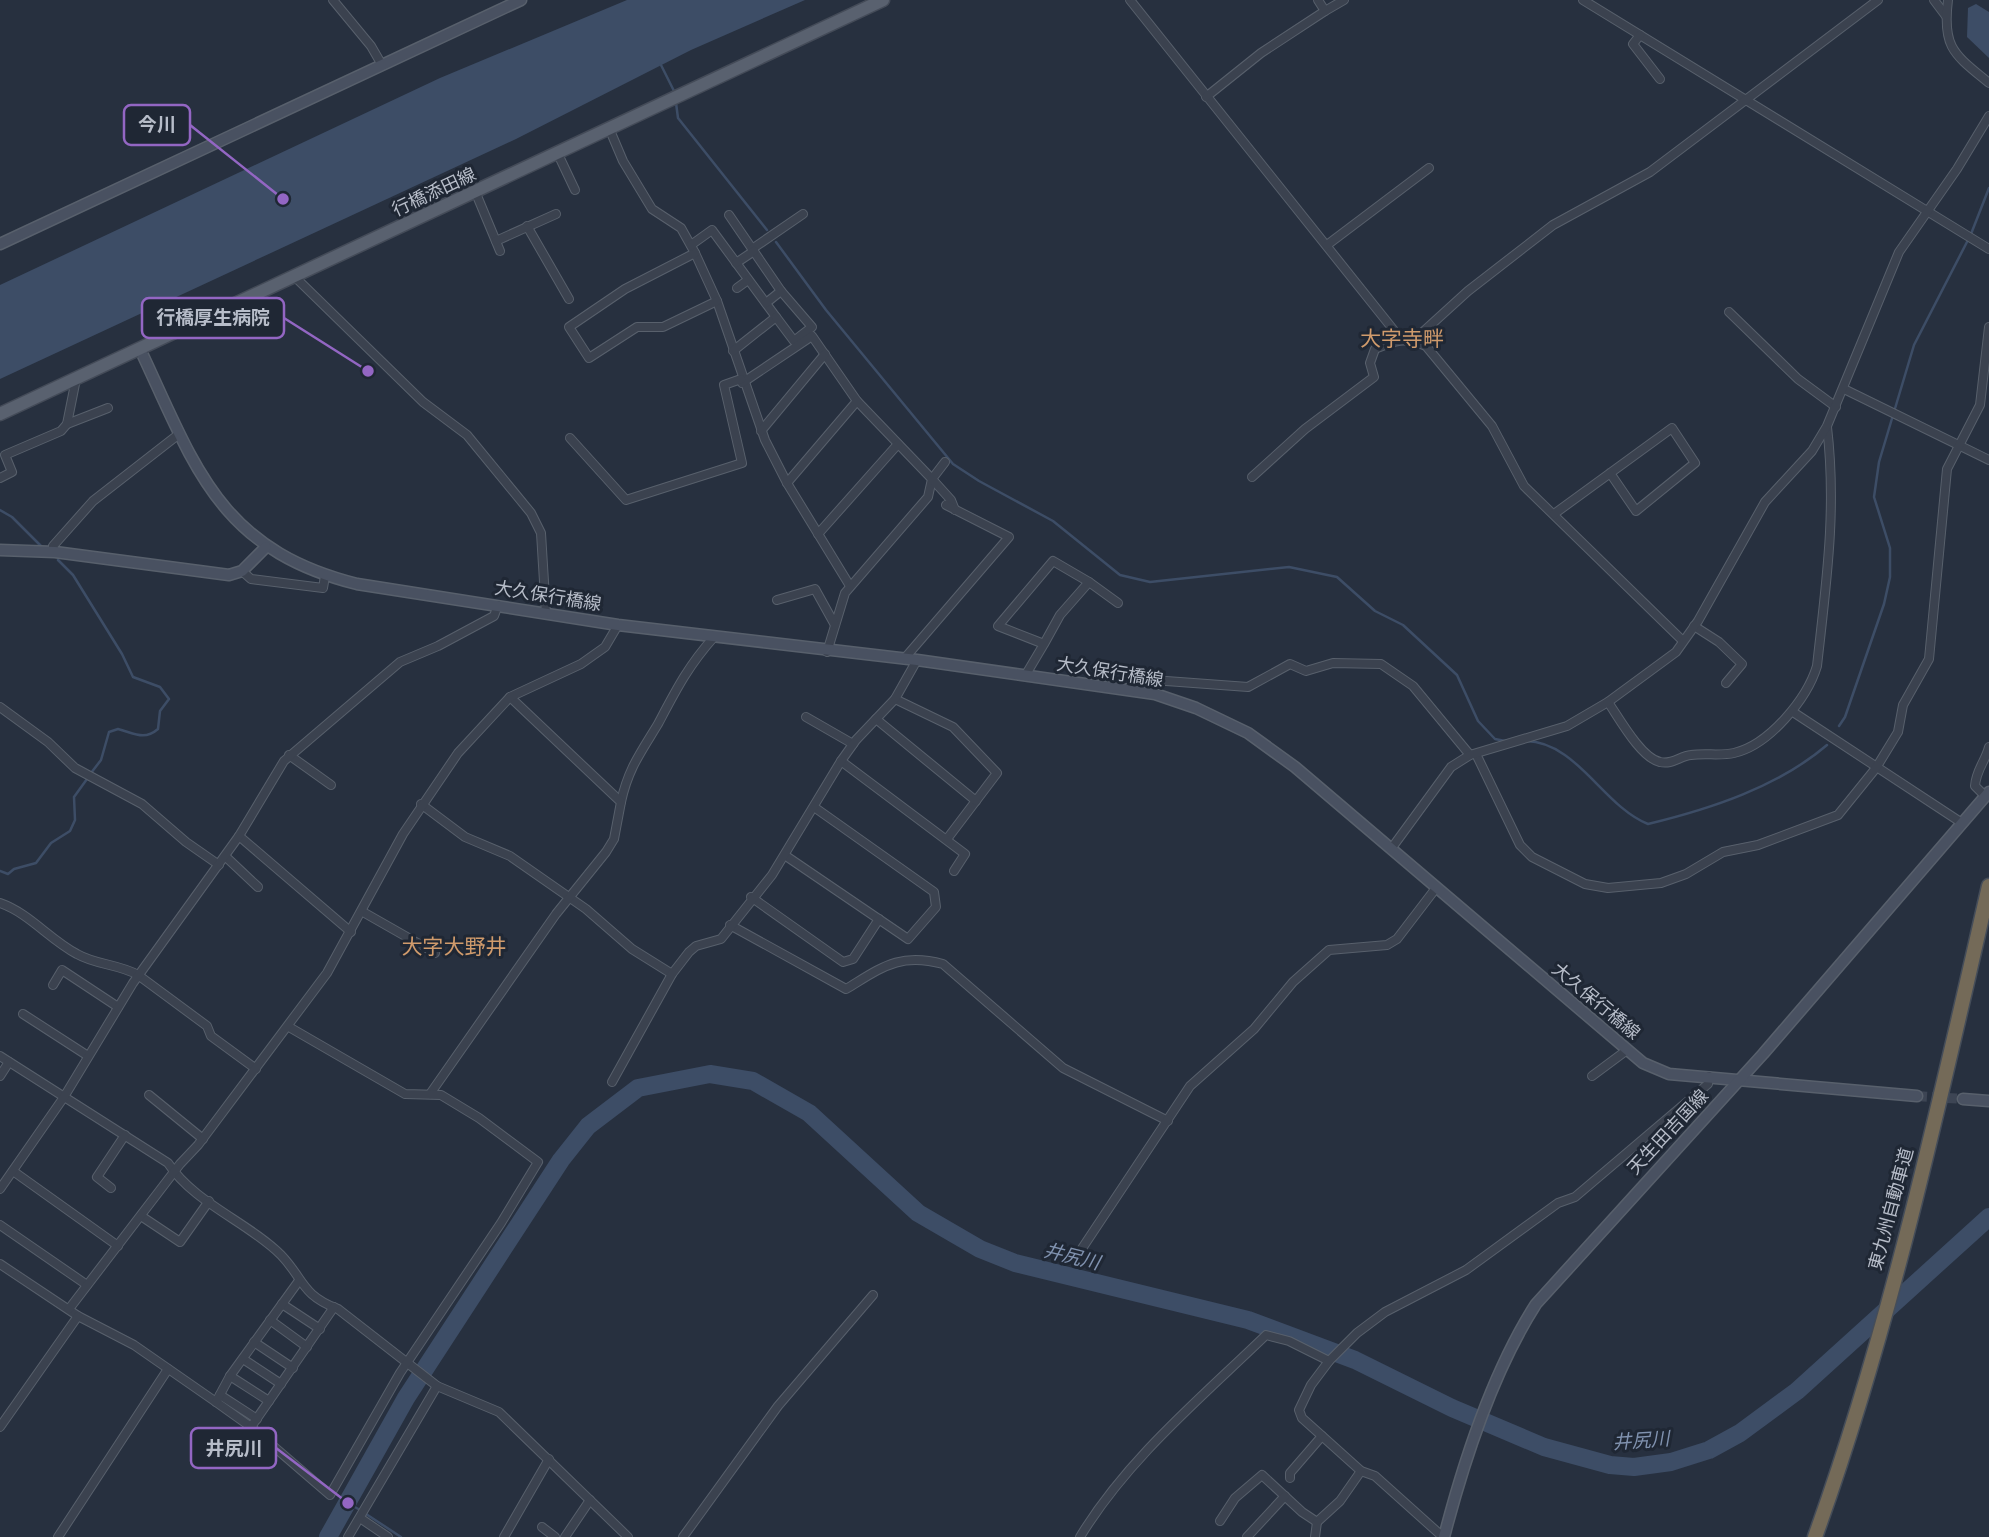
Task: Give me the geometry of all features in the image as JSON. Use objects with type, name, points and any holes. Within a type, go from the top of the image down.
[{"type":"highway","name":"東九州自動車道","points":[[1815,1537],[1867,1379],[1989,886]]},
{"type":"main road","points":[[0,244],[521,0]]},
{"type":"main road","name":"行橋添田線","points":[[0,414],[883,0]]},
{"type":"main road","name":"大久保行橋線","points":[[140,349],[179,434],[213,495],[244,530],[266,547],[325,576],[357,584],[618,625],[827,652],[917,660],[1155,694],[1196,708],[1248,733],[1295,767],[1643,1063],[1669,1074],[1917,1096]]},
{"type":"main road","points":[[0,550],[55,552],[229,575],[242,571],[266,547]]},
{"type":"main road","name":"天生田吉国線","points":[[1443,1537],[1461,1475],[1489,1403],[1518,1332],[1536,1304],[1739,1081],[1987,794]]},
{"type":"main road","points":[[1963,1099],[1989,1101]]},
{"type":"street","points":[[333,0],[383,65]]},
{"type":"street","points":[[1130,0],[1400,338]]},
{"type":"street","points":[[1318,0],[1325,10]]},
{"type":"street","points":[[1206,97],[1261,53],[1325,10],[1345,0]]},
{"type":"street","points":[[1583,0],[1989,249]]},
{"type":"street","points":[[1413,341],[1468,290],[1553,225],[1650,172],[1878,0]]},
{"type":"street","points":[[1934,0],[1946,16]]},
{"type":"street","points":[[1948,0],[1945,32],[1949,46],[1989,83]]},
{"type":"street","points":[[1640,35],[1633,44],[1660,79]]},
{"type":"street","points":[[1391,849],[1451,767],[1473,756],[1567,726],[1608,702],[1676,652],[1694,626],[1765,502],[1812,451],[1836,407],[1885,279],[1899,251],[1989,116]]},
{"type":"street","points":[[609,128],[622,160],[652,209],[681,228],[693,249],[717,301],[761,431],[787,483],[850,586]]},
{"type":"street","points":[[557,152],[575,190]]},
{"type":"street","points":[[1327,245],[1429,168]]},
{"type":"street","points":[[475,191],[499,251]]},
{"type":"street","points":[[496,241],[556,214]]},
{"type":"street","points":[[736,263],[803,214]]},
{"type":"street","points":[[717,301],[663,327],[637,327],[589,358],[569,327],[625,289],[693,249],[712,230],[793,341],[812,327],[782,291],[729,215]]},
{"type":"street","points":[[527,226],[569,299]]},
{"type":"street","points":[[295,277],[424,402],[474,442],[531,513],[541,533],[546,614]]},
{"type":"street","points":[[737,288],[748,279]]},
{"type":"street","points":[[766,303],[782,291]]},
{"type":"street","points":[[1729,312],[1798,379],[1836,407]]},
{"type":"street","points":[[733,351],[775,317]]},
{"type":"street","points":[[1126,690],[1139,679],[1248,687],[1290,664],[1306,671],[1333,663],[1381,664],[1413,685],[1473,756],[1520,845],[1532,857],[1585,884],[1608,888],[1661,883],[1686,874],[1723,852],[1758,845],[1821,824],[1838,815],[1876,768],[1898,732],[1903,705],[1929,659],[1947,469],[1980,405],[1989,327]]},
{"type":"street","points":[[570,438],[626,500],[742,463],[724,384],[742,381],[812,336],[857,401],[951,500],[955,510]]},
{"type":"street","points":[[1252,477],[1305,429],[1374,377],[1371,355],[1375,349],[1400,338],[1413,341],[1426,346],[1492,426],[1524,486],[1683,641]]},
{"type":"street","points":[[761,431],[825,354]]},
{"type":"street","points":[[67,424],[76,379]]},
{"type":"street","points":[[1843,389],[1989,460]]},
{"type":"street","points":[[787,483],[857,401]]},
{"type":"street","points":[[0,478],[12,472],[5,455],[61,431],[67,424],[108,408]]},
{"type":"street","points":[[1608,702],[1639,746],[1661,762],[1672,762],[1685,755],[1738,752],[1777,727],[1793,712],[1812,681],[1817,666],[1833,525],[1833,477],[1826,426]]},
{"type":"street","points":[[1554,514],[1610,473],[1672,428],[1695,463],[1636,511],[1610,473]]},
{"type":"street","points":[[55,552],[53,547],[93,501],[179,434]]},
{"type":"street","points":[[818,534],[898,444]]},
{"type":"street","points":[[827,652],[850,586],[928,497],[932,480],[945,462]]},
{"type":"street","points":[[904,659],[1009,537],[946,505]]},
{"type":"street","points":[[1044,644],[998,626],[1053,561],[1118,603]]},
{"type":"street","points":[[242,571],[251,579],[323,588],[325,576]]},
{"type":"street","points":[[1025,676],[1060,615],[1089,582]]},
{"type":"street","points":[[777,600],[815,589],[835,625]]},
{"type":"street","points":[[0,1189],[64,1097],[138,975],[239,836],[289,755],[400,662],[438,646],[494,616],[498,605]]},
{"type":"street","points":[[69,1309],[289,1027],[327,973],[421,804],[458,753],[510,696],[581,664],[605,647],[618,625]]},
{"type":"street","points":[[1694,626],[1719,642],[1742,664],[1726,683]]},
{"type":"street","points":[[430,1094],[569,897],[614,839],[626,776],[689,665],[714,637]]},
{"type":"street","points":[[612,1082],[672,974],[696,946],[721,939],[751,897],[786,856],[841,761],[853,744],[895,699],[917,660]]},
{"type":"street","points":[[510,696],[621,802]]},
{"type":"street","points":[[895,699],[953,727],[997,774],[947,839]]},
{"type":"street","points":[[0,707],[48,742],[75,768],[142,804],[219,864]]},
{"type":"street","points":[[1793,712],[1962,823]]},
{"type":"street","points":[[806,717],[853,744]]},
{"type":"street","points":[[876,719],[976,801]]},
{"type":"street","points":[[1987,794],[1975,786],[1976,772],[1986,758],[1989,747]]},
{"type":"street","points":[[289,755],[331,785]]},
{"type":"street","points":[[841,761],[965,854],[954,871]]},
{"type":"street","points":[[421,804],[465,837],[497,848],[569,897],[632,949],[672,974]]},
{"type":"street","points":[[786,856],[908,939],[936,907],[934,892],[814,807]]},
{"type":"street","points":[[239,836],[351,932]]},
{"type":"street","points":[[225,856],[258,887]]},
{"type":"street","points":[[1079,1253],[1190,1086],[1254,1030],[1293,982],[1329,950],[1387,945],[1397,939],[1436,888]]},
{"type":"street","points":[[751,897],[844,962],[853,959],[878,919]]},
{"type":"street","points":[[0,903],[18,909],[77,955],[127,968],[138,975],[207,1026],[211,1036],[256,1069]]},
{"type":"street","points":[[363,912],[435,953]]},
{"type":"street","points":[[730,925],[846,989],[874,969],[904,960],[929,960],[943,964],[1063,1068],[1168,1121]]},
{"type":"street","points":[[53,985],[62,970],[118,1007]]},
{"type":"street","points":[[23,1014],[89,1056]]},
{"type":"street","points":[[218,1398],[330,1495],[408,1364],[538,1162],[479,1118],[441,1096],[405,1094],[289,1027]]},
{"type":"street","points":[[1592,1076],[1627,1050]]},
{"type":"street","points":[[0,1056],[168,1163],[174,1172],[209,1201],[281,1256],[298,1282],[324,1304],[334,1307],[435,1384],[499,1412],[628,1537]]},
{"type":"street","points":[[0,1076],[9,1062]]},
{"type":"street","points":[[1443,1537],[1375,1476],[1361,1471],[1302,1418],[1299,1410],[1330,1360],[1357,1333],[1385,1312],[1466,1270],[1558,1203],[1575,1197],[1708,1084],[1709,1076]]},
{"type":"street","points":[[149,1095],[203,1139]]},
{"type":"street","points":[[111,1188],[97,1177],[125,1135]]},
{"type":"street","points":[[13,1171],[118,1246]]},
{"type":"street","points":[[141,1216],[180,1242],[209,1201]]},
{"type":"street","points":[[0,1224],[87,1284]]},
{"type":"street","points":[[0,1264],[78,1316],[134,1345],[168,1368],[257,1419]]},
{"type":"street","points":[[218,1398],[230,1376],[298,1282]]},
{"type":"street","points":[[683,1537],[778,1406],[873,1294]]},
{"type":"street","points":[[282,1304],[320,1329]]},
{"type":"street","points":[[251,1427],[334,1307]]},
{"type":"street","points":[[0,1427],[78,1316]]},
{"type":"street","points":[[270,1321],[307,1347]]},
{"type":"street","points":[[1080,1537],[1105,1501],[1153,1446],[1266,1335],[1289,1340],[1330,1360]]},
{"type":"street","points":[[254,1342],[293,1368]]},
{"type":"street","points":[[243,1359],[281,1384]]},
{"type":"street","points":[[58,1537],[168,1368]]},
{"type":"street","points":[[230,1376],[269,1401]]},
{"type":"street","points":[[348,1537],[435,1384]]},
{"type":"street","points":[[1290,1478],[1290,1473],[1322,1436]]},
{"type":"street","points":[[504,1537],[549,1459]]},
{"type":"street","points":[[1315,1537],[1317,1522],[1340,1501],[1361,1471]]},
{"type":"street","points":[[1220,1521],[1235,1498],[1262,1475],[1317,1522]]},
{"type":"street","points":[[1247,1537],[1285,1496]]},
{"type":"street","points":[[565,1537],[590,1500]]},
{"type":"street","points":[[360,1518],[388,1537]]},
{"type":"street","points":[[542,1527],[555,1537]]},
{"type":"water","points":[[627,0],[805,0],[691,50],[516,139],[0,379],[0,285],[440,78]]},
{"type":"water","points":[[1976,4],[1989,12],[1989,58],[1967,37],[1968,8]]},
{"type":"waterway","points":[[661,65],[675,93]]},
{"type":"waterway","points":[[676,103],[678,118],[767,230]]},
{"type":"waterway","points":[[1971,234],[1989,188]]},
{"type":"waterway","points":[[1839,726],[1845,717],[1884,604],[1890,577],[1890,548],[1874,497],[1879,462],[1914,345],[1968,240]]},
{"type":"waterway","points":[[776,242],[826,310],[953,464],[1053,521],[1120,575],[1150,582],[1289,567],[1337,577],[1375,611],[1403,625],[1457,675],[1478,721],[1495,739],[1505,741]]},
{"type":"waterway","points":[[0,510],[12,517],[42,547]]},
{"type":"waterway","points":[[58,560],[73,575],[122,654],[133,677],[160,687],[169,699],[160,711],[158,729],[153,733],[139,735],[118,729],[109,732],[101,760],[91,773]]},
{"type":"waterway","points":[[1526,741],[1544,744],[1560,752],[1617,804],[1648,824],[1742,795],[1787,773],[1827,745]]},
{"type":"waterway","points":[[0,871],[8,874],[14,869],[36,863],[51,843],[70,831],[75,820],[74,797],[87,779]]},
{"type":"waterway","name":"井尻川","points":[[328,1537],[406,1398],[561,1160],[588,1126],[638,1088],[710,1074],[753,1081],[809,1113],[918,1213],[980,1249],[1015,1263],[1248,1320],[1355,1360],[1452,1408],[1544,1447],[1610,1465],[1634,1467],[1671,1462],[1709,1450],[1740,1433],[1797,1391],[1989,1217]]},
{"type":"waterway","points":[[348,1503],[360,1510]]},
{"type":"waterway","points":[[366,1514],[401,1537]]},
{"type":"tunnel","points":[[1917,1096],[1963,1099]]},
{"type":"place","name":"今川","points":[[283,199]]},
{"type":"place","name":"行橋厚生病院","points":[[368,371]]},
{"type":"place","name":"井尻川","points":[[348,1503]]},
{"type":"district","name":"大字寺畔","points":[[1402,339]]},
{"type":"district","name":"大字大野井","points":[[454,947]]}]
